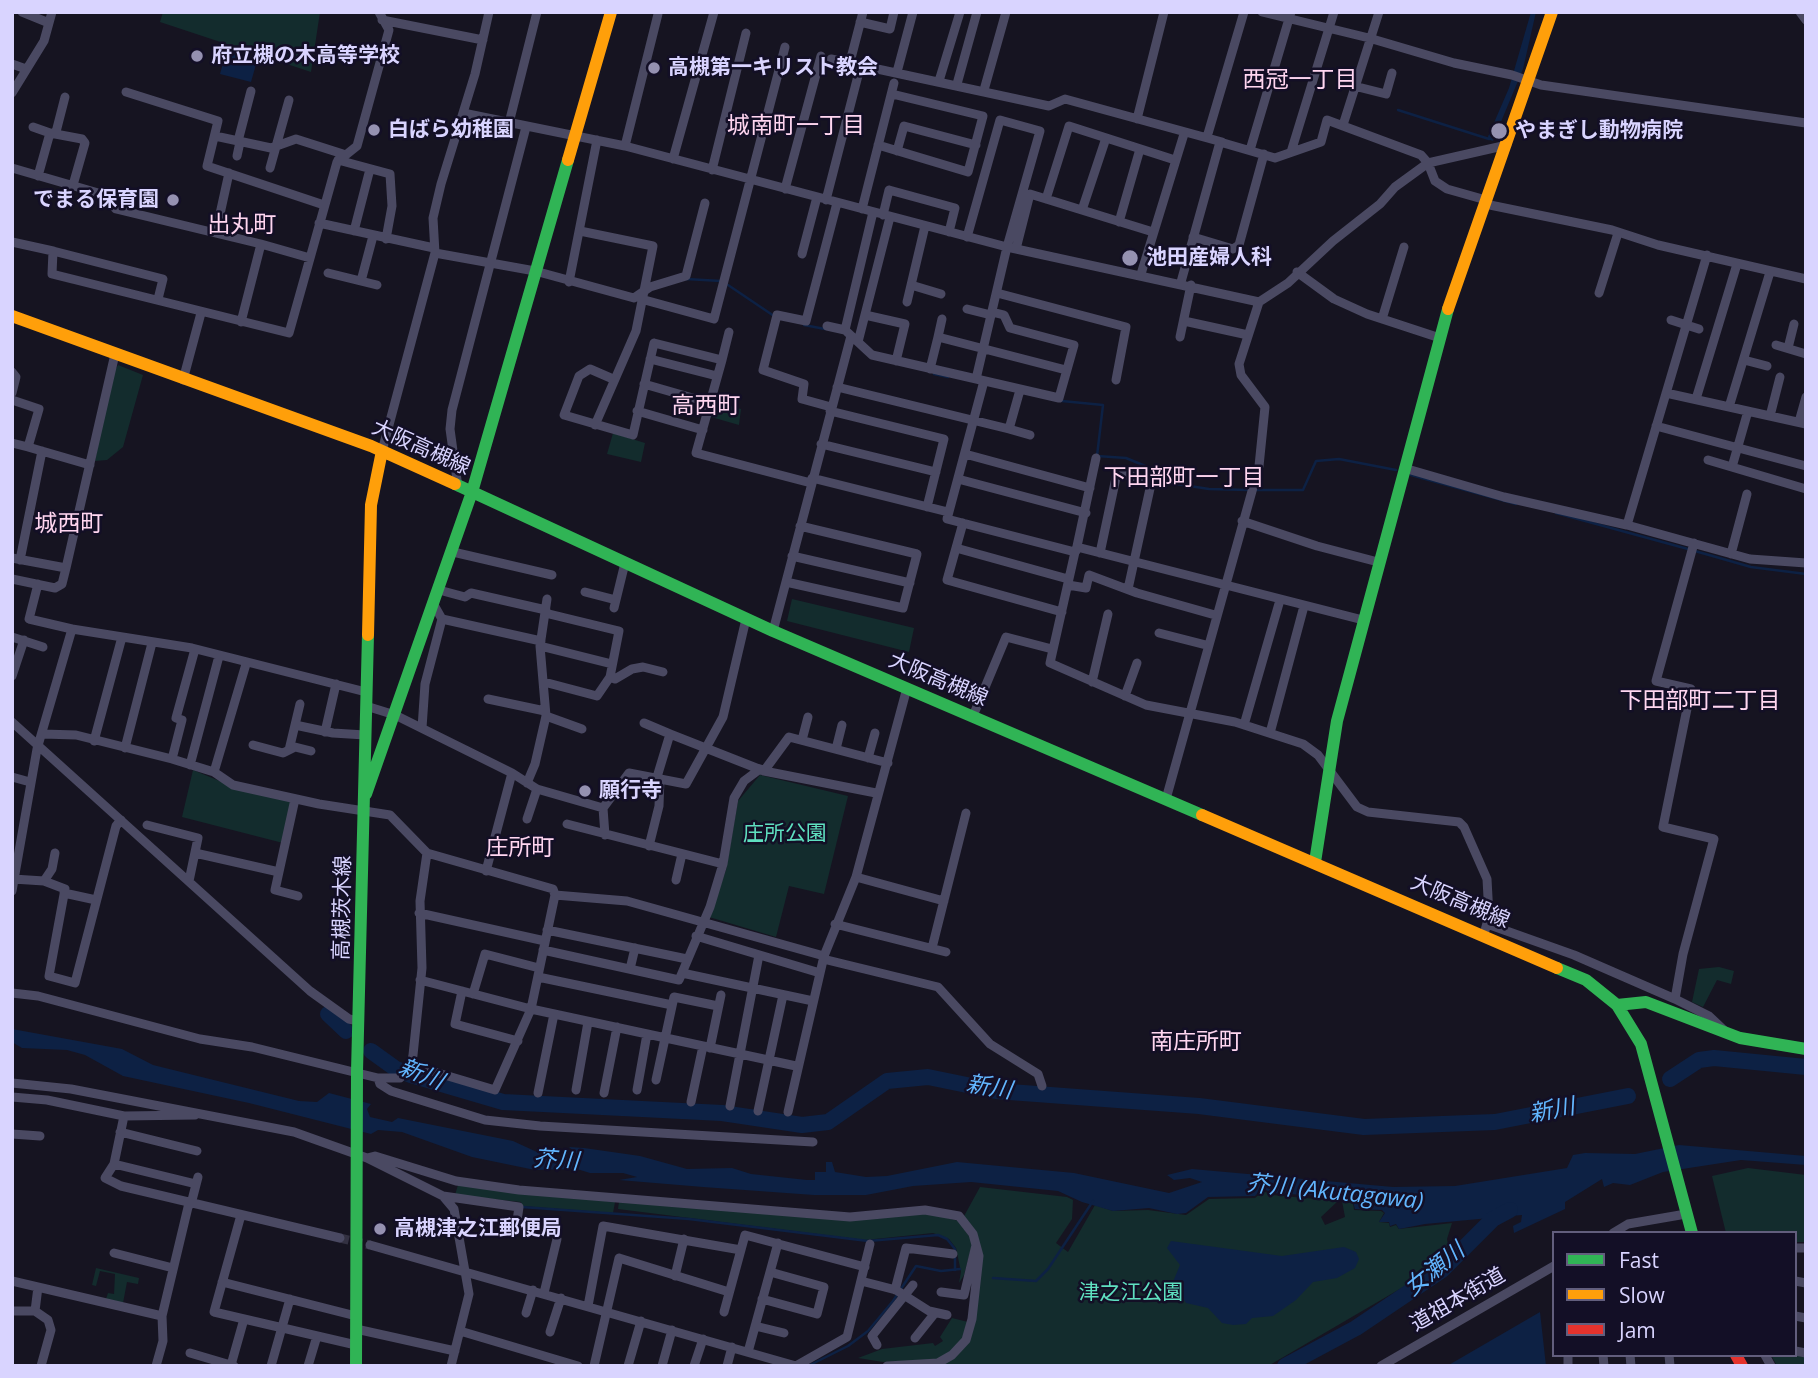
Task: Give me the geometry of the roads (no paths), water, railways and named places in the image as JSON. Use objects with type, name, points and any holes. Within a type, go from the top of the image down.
[{"type":"main road","points":[[364,797],[453,552],[472,492],[611,12]]},
{"type":"main road","points":[[1315,862],[1337,721],[1453,290],[1507,145],[1526,79],[1552,12]]},
{"type":"main road","name":"大阪高槻線","points":[[12,317],[382,451],[773,631],[1315,862],[1485,929],[1586,980],[1617,1005],[1641,1044],[1691,1231]]},
{"type":"main road","name":"高槻茨木線","points":[[356,1366],[360,1154],[357,1075],[371,505],[382,451]]},
{"type":"main road","points":[[1617,1005],[1646,1002],[1727,1034],[1806,1049]]},
{"type":"street","points":[[22,12],[49,23]]},
{"type":"street","points":[[12,93],[44,41],[52,12]]},
{"type":"street","points":[[382,451],[434,251],[433,218],[489,12]]},
{"type":"street","points":[[509,123],[537,12]]},
{"type":"street","points":[[673,159],[714,12]]},
{"type":"street","points":[[850,62],[862,17],[890,29],[894,12]]},
{"type":"street","points":[[897,72],[913,12]]},
{"type":"street","points":[[939,81],[960,12]]},
{"type":"street","points":[[957,84],[977,12]]},
{"type":"street","points":[[984,90],[1006,12]]},
{"type":"street","points":[[1137,119],[1164,12]]},
{"type":"street","points":[[1207,137],[1244,12]]},
{"type":"street","points":[[1262,12],[1290,15],[1454,63],[1512,75],[1541,85],[1806,123]]},
{"type":"street","points":[[1291,152],[1334,12]]},
{"type":"street","points":[[1343,125],[1378,12]]},
{"type":"street","points":[[1800,12],[1806,20]]},
{"type":"street","points":[[625,146],[658,14]]},
{"type":"street","points":[[1250,150],[1290,15]]},
{"type":"street","points":[[381,16],[483,40]]},
{"type":"street","points":[[53,251],[52,274],[289,333],[340,157],[357,145],[388,30],[381,16]]},
{"type":"street","points":[[712,170],[746,33]]},
{"type":"street","points":[[641,296],[714,319],[785,47]]},
{"type":"street","points":[[785,189],[821,56]]},
{"type":"street","points":[[831,59],[957,84],[1049,106],[1065,99],[1275,158],[1321,142],[1327,120],[1422,155],[1435,181],[1447,189],[1486,202],[1806,279]]},
{"type":"street","points":[[12,64],[26,69]]},
{"type":"street","points":[[802,254],[822,198],[860,64]]},
{"type":"street","points":[[1354,86],[1387,94],[1392,73]]},
{"type":"street","points":[[862,209],[894,83]]},
{"type":"street","points":[[237,156],[251,91]]},
{"type":"street","points":[[127,92],[218,121],[207,166],[324,205]]},
{"type":"street","points":[[878,145],[968,172],[983,116],[892,94]]},
{"type":"street","points":[[37,176],[65,97]]},
{"type":"street","points":[[270,168],[289,100]]},
{"type":"street","points":[[463,113],[625,146],[967,237],[1259,302]]},
{"type":"street","points":[[967,237],[1000,120],[1040,131],[1012,248]]},
{"type":"street","points":[[897,151],[904,126],[975,145]]},
{"type":"street","points":[[1046,199],[1069,126],[1175,160]]},
{"type":"street","points":[[33,127],[82,139],[85,143],[73,185]]},
{"type":"street","points":[[458,487],[451,415],[526,127]]},
{"type":"street","points":[[1141,274],[1184,134]]},
{"type":"street","points":[[215,136],[262,147],[277,146],[296,139],[370,169],[390,174],[392,206],[386,239]]},
{"type":"street","points":[[1082,210],[1106,138]]},
{"type":"street","points":[[569,282],[597,141]]},
{"type":"street","points":[[1180,337],[1194,237],[1222,142]]},
{"type":"street","points":[[1166,799],[1206,645],[1259,466],[1259,438],[1265,414],[1261,398],[1241,376],[1239,364],[1259,302],[1380,204],[1395,187],[1428,163],[1507,145]]},
{"type":"street","points":[[1119,222],[1140,149]]},
{"type":"street","points":[[1194,237],[1233,248],[1239,244],[1264,154]]},
{"type":"street","points":[[12,168],[112,197],[116,209],[216,232],[310,258]]},
{"type":"street","points":[[354,232],[370,169]]},
{"type":"street","points":[[216,232],[229,173]]},
{"type":"street","points":[[773,631],[889,190],[955,208],[949,232]]},
{"type":"street","points":[[1153,232],[1030,194],[997,293],[984,348],[974,421],[947,519],[1076,550],[1100,552],[1363,620]]},
{"type":"street","points":[[837,202],[806,321],[777,315],[763,370],[802,383],[805,386],[802,399],[944,439],[927,507]]},
{"type":"street","points":[[319,223],[490,264],[535,271],[634,298],[671,278],[686,276],[705,203]]},
{"type":"street","points":[[851,336],[865,315],[882,214]]},
{"type":"street","points":[[907,302],[925,226]]},
{"type":"street","points":[[579,230],[653,246],[636,331],[595,425]]},
{"type":"street","points":[[1599,293],[1618,233]]},
{"type":"street","points":[[361,281],[373,236]]},
{"type":"street","points":[[12,242],[163,279],[158,299]]},
{"type":"street","points":[[241,322],[261,244]]},
{"type":"street","points":[[1382,319],[1404,247]]},
{"type":"street","points":[[1627,525],[1707,255]]},
{"type":"street","points":[[1696,399],[1737,264]]},
{"type":"street","points":[[1297,272],[1334,299],[1382,319],[1440,338]]},
{"type":"street","points":[[1729,407],[1770,272]]},
{"type":"street","points":[[328,274],[377,285]]},
{"type":"street","points":[[911,285],[941,294]]},
{"type":"street","points":[[997,293],[1126,327],[1116,380]]},
{"type":"street","points":[[827,326],[851,336],[872,355],[1059,398],[1074,345],[1010,328],[1004,315],[967,309]]},
{"type":"street","points":[[183,380],[201,313]]},
{"type":"street","points":[[865,315],[905,324],[896,361]]},
{"type":"street","points":[[930,369],[942,319]]},
{"type":"street","points":[[1671,320],[1699,329]]},
{"type":"street","points":[[1184,321],[1248,335]]},
{"type":"street","points":[[1788,348],[1794,324]]},
{"type":"street","points":[[729,332],[696,453],[948,512]]},
{"type":"street","points":[[938,337],[1066,370]]},
{"type":"street","points":[[613,379],[590,369],[579,376],[564,415],[633,435],[636,411],[654,344],[722,360]]},
{"type":"street","points":[[1776,345],[1806,354]]},
{"type":"street","points":[[12,579],[55,588],[62,584],[114,354]]},
{"type":"street","points":[[650,359],[718,376]]},
{"type":"street","points":[[1744,360],[1767,366]]},
{"type":"street","points":[[12,372],[16,377],[12,394]]},
{"type":"street","points":[[1770,416],[1780,377]]},
{"type":"street","points":[[644,384],[710,403]]},
{"type":"street","points":[[837,387],[1030,435]]},
{"type":"street","points":[[1009,429],[1020,390]]},
{"type":"street","points":[[1666,393],[1802,423],[1806,397]]},
{"type":"street","points":[[12,400],[39,409],[28,447]]},
{"type":"street","points":[[636,411],[703,430]]},
{"type":"street","points":[[1732,467],[1748,411]]},
{"type":"street","points":[[1656,426],[1806,466]]},
{"type":"street","points":[[12,443],[90,465]]},
{"type":"street","points":[[821,444],[936,472]]},
{"type":"street","points":[[42,451],[16,559],[66,568]]},
{"type":"street","points":[[965,454],[1090,488]]},
{"type":"street","points":[[1096,458],[1086,513],[1050,663],[1146,705],[1244,725],[1303,744],[1330,769],[1357,807],[1368,812],[1459,822],[1464,827],[1487,879],[1489,898],[1485,929],[1574,955],[1709,1016],[1727,1034]]},
{"type":"street","points":[[1708,460],[1806,489]]},
{"type":"street","points":[[1404,468],[1504,497],[1627,525],[1693,548],[1751,559],[1806,563]]},
{"type":"street","points":[[1100,552],[1117,473],[1137,477],[1151,484],[1128,589]]},
{"type":"street","points":[[958,479],[1086,513]]},
{"type":"street","points":[[1731,554],[1747,494]]},
{"type":"street","points":[[1242,522],[1378,562]]},
{"type":"street","points":[[962,523],[947,580],[1062,612]]},
{"type":"street","points":[[786,582],[903,608],[910,583],[917,554],[800,526]]},
{"type":"street","points":[[956,548],[1086,588],[1089,575],[1215,615]]},
{"type":"street","points":[[1675,999],[1683,954],[1714,839],[1664,827],[1692,689],[1656,681],[1693,548]]},
{"type":"street","points":[[453,552],[552,575]]},
{"type":"street","points":[[792,556],[910,583]]},
{"type":"street","points":[[592,590],[615,604],[625,563]]},
{"type":"street","points":[[38,584],[29,619],[72,629],[195,649],[246,664],[366,692]]},
{"type":"street","points":[[439,590],[465,597],[471,593],[619,631],[610,677],[597,696],[544,682]]},
{"type":"street","points":[[527,783],[535,764],[545,714],[541,644],[547,599]]},
{"type":"street","points":[[1244,725],[1280,600]]},
{"type":"street","points":[[422,728],[425,684],[442,620],[434,605]]},
{"type":"street","points":[[1270,733],[1304,606]]},
{"type":"street","points":[[1092,682],[1108,614]]},
{"type":"street","points":[[605,835],[603,808],[629,773],[686,785],[723,717],[746,619]]},
{"type":"street","points":[[442,620],[612,664]]},
{"type":"street","points":[[12,891],[17,818],[30,782],[38,744],[72,629]]},
{"type":"street","points":[[1159,633],[1206,645]]},
{"type":"street","points":[[12,637],[43,647]]},
{"type":"street","points":[[94,741],[122,637]]},
{"type":"street","points":[[973,716],[1006,637],[1052,649]]},
{"type":"street","points":[[12,676],[24,640]]},
{"type":"street","points":[[125,748],[152,643]]},
{"type":"street","points":[[172,759],[182,720],[176,718],[195,649]]},
{"type":"street","points":[[190,765],[219,656]]},
{"type":"street","points":[[1125,696],[1137,663]]},
{"type":"street","points":[[215,772],[246,664]]},
{"type":"street","points":[[610,677],[615,679],[640,667],[663,672]]},
{"type":"street","points":[[325,732],[336,684]]},
{"type":"street","points":[[788,1112],[796,1066],[824,957],[856,877],[876,793],[888,763],[907,688]]},
{"type":"street","points":[[488,699],[545,714],[582,729]]},
{"type":"street","points":[[289,750],[300,704]]},
{"type":"street","points":[[366,706],[395,715],[422,728],[512,773],[537,789],[603,808]]},
{"type":"street","points":[[802,740],[808,717]]},
{"type":"street","points":[[12,722],[119,823],[189,881],[310,991],[349,1019],[358,1021]]},
{"type":"street","points":[[644,723],[762,770],[876,793]]},
{"type":"street","points":[[295,725],[325,732],[365,735]]},
{"type":"street","points":[[836,749],[842,725]]},
{"type":"street","points":[[868,758],[875,733]]},
{"type":"street","points":[[43,734],[76,735],[215,772],[233,785],[397,818],[415,843],[427,853],[553,889],[555,895],[531,1009],[495,1090],[411,1065]]},
{"type":"street","points":[[649,846],[659,806],[659,778],[670,734]]},
{"type":"street","points":[[419,913],[679,980],[710,907],[723,864],[733,798],[744,781],[762,770],[786,739],[802,740],[888,763]]},
{"type":"street","points":[[253,746],[283,753],[295,747],[312,751]]},
{"type":"street","points":[[486,871],[512,773]]},
{"type":"street","points":[[12,777],[30,782]]},
{"type":"street","points":[[527,819],[537,789]]},
{"type":"street","points":[[295,799],[275,890],[298,896]]},
{"type":"street","points":[[932,948],[966,813]]},
{"type":"street","points":[[13,879],[44,881],[65,889],[49,976],[75,984],[119,823]]},
{"type":"street","points":[[567,824],[723,864]]},
{"type":"street","points":[[147,825],[198,838],[189,881]]},
{"type":"street","points":[[44,881],[52,869],[55,853]]},
{"type":"street","points":[[195,853],[279,872]]},
{"type":"street","points":[[12,993],[38,996],[201,1039],[357,1075],[400,1078],[411,1065],[422,968],[419,913],[427,853]]},
{"type":"street","points":[[676,880],[682,854]]},
{"type":"street","points":[[856,877],[944,901]]},
{"type":"street","points":[[64,893],[96,900]]},
{"type":"street","points":[[555,895],[627,901],[938,987],[990,1044],[1038,1074],[1042,1086]]},
{"type":"street","points":[[835,924],[946,952]]},
{"type":"street","points":[[547,930],[687,959]]},
{"type":"street","points":[[696,936],[820,973]]},
{"type":"street","points":[[630,969],[635,948]]},
{"type":"street","points":[[473,994],[485,954],[538,972],[672,1005]]},
{"type":"street","points":[[730,1106],[759,955]]},
{"type":"street","points":[[682,973],[813,1002]]},
{"type":"street","points":[[420,980],[531,1009],[796,1066]]},
{"type":"street","points":[[462,990],[455,1024],[518,1041]]},
{"type":"street","points":[[691,1102],[721,995]]},
{"type":"street","points":[[758,1111],[783,995]]},
{"type":"street","points":[[656,1080],[674,997],[718,1006]]},
{"type":"street","points":[[538,1093],[554,1014]]},
{"type":"street","points":[[576,1090],[588,1021]]},
{"type":"street","points":[[604,1093],[617,1027]]},
{"type":"street","points":[[637,1090],[647,1034]]},
{"type":"street","points":[[378,1078],[380,1084],[391,1091],[485,1120],[540,1126],[813,1142]]},
{"type":"street","points":[[12,1083],[71,1089],[294,1132],[360,1154],[443,1196],[519,1207],[517,1221],[538,1225]]},
{"type":"street","points":[[12,1097],[47,1100],[124,1116],[204,1115]]},
{"type":"street","points":[[124,1116],[114,1164],[105,1178],[121,1186],[340,1238]]},
{"type":"street","points":[[120,1132],[197,1151]]},
{"type":"street","points":[[12,1134],[40,1136]]},
{"type":"street","points":[[360,1154],[375,1156],[456,1181],[519,1190],[850,1217],[939,1211],[958,1216],[976,1244],[979,1271],[966,1340],[952,1355],[938,1363],[887,1366]]},
{"type":"street","points":[[114,1164],[197,1181],[162,1315],[163,1341],[156,1366]]},
{"type":"street","points":[[443,1196],[454,1209],[469,1294],[451,1366]]},
{"type":"street","points":[[1616,1231],[1628,1224],[1686,1214]]},
{"type":"street","points":[[241,1215],[214,1312],[356,1345]]},
{"type":"street","points":[[588,1306],[603,1226],[741,1250]]},
{"type":"street","points":[[724,1312],[745,1235],[865,1267]]},
{"type":"street","points":[[674,1276],[684,1239]]},
{"type":"street","points":[[544,1293],[556,1240]]},
{"type":"street","points":[[748,1352],[778,1243]]},
{"type":"street","points":[[370,1245],[732,1347],[748,1352],[762,1361],[796,1366],[847,1337],[870,1244]]},
{"type":"street","points":[[941,1292],[964,1295],[976,1244]]},
{"type":"street","points":[[900,1293],[906,1248],[953,1254]]},
{"type":"street","points":[[114,1253],[173,1268]]},
{"type":"street","points":[[594,1366],[619,1258],[729,1292]]},
{"type":"street","name":"道祖本街道","points":[[1381,1366],[1552,1267]]},
{"type":"street","points":[[762,1299],[817,1314],[824,1287],[770,1272]]},
{"type":"street","points":[[12,1281],[162,1315]]},
{"type":"street","points":[[861,1281],[900,1293],[935,1313],[947,1315]]},
{"type":"street","points":[[222,1282],[290,1299],[455,1351]]},
{"type":"street","points":[[877,1345],[872,1336],[900,1293],[913,1285]]},
{"type":"street","points":[[35,1311],[38,1287]]},
{"type":"street","points":[[526,1313],[533,1290]]},
{"type":"street","points":[[550,1332],[561,1298]]},
{"type":"street","points":[[271,1366],[290,1299]]},
{"type":"street","points":[[12,1311],[35,1311],[48,1320],[51,1330],[41,1366]]},
{"type":"street","points":[[915,1338],[935,1313]]},
{"type":"street","points":[[190,1353],[233,1366],[244,1319]]},
{"type":"street","points":[[628,1366],[641,1321]]},
{"type":"street","points":[[755,1326],[784,1333]]},
{"type":"street","points":[[662,1366],[672,1330]]},
{"type":"street","points":[[460,1331],[550,1362],[578,1366]]},
{"type":"street","points":[[308,1366],[317,1336]]},
{"type":"street","points":[[694,1366],[703,1339]]},
{"type":"street","points":[[727,1366],[732,1347]]},
{"type":"water","points":[[1531,12],[1536,12],[1523,69],[1493,141],[1487,139],[1509,88]]},
{"type":"water","points":[[226,52],[257,61],[251,82],[220,74]]},
{"type":"water","points":[[12,1029],[122,1049],[153,1065],[299,1101],[317,1102],[329,1093],[371,1104],[367,1109],[370,1117],[392,1122],[398,1118],[513,1141],[550,1158],[574,1157],[577,1154],[569,1147],[584,1148],[640,1156],[687,1169],[732,1168],[751,1174],[807,1180],[815,1180],[815,1172],[826,1172],[826,1162],[832,1162],[835,1172],[866,1177],[887,1176],[957,1162],[1074,1173],[1169,1193],[1202,1182],[1190,1178],[1174,1180],[1167,1175],[1192,1169],[1393,1187],[1455,1186],[1567,1168],[1573,1155],[1635,1154],[1679,1145],[1806,1156],[1806,1165],[1741,1160],[1663,1172],[1630,1185],[1613,1183],[1604,1187],[1602,1179],[1565,1202],[1565,1209],[1514,1233],[1513,1226],[1521,1222],[1522,1215],[1399,1229],[1396,1224],[1390,1226],[1389,1222],[1379,1222],[1385,1213],[1382,1210],[1355,1209],[1353,1202],[1322,1196],[1272,1193],[1262,1188],[1255,1196],[1208,1197],[1186,1213],[1177,1214],[1149,1208],[1113,1211],[1082,1202],[1058,1191],[971,1182],[913,1186],[866,1195],[814,1195],[703,1187],[619,1180],[637,1177],[623,1173],[590,1173],[577,1169],[535,1170],[472,1157],[402,1132],[378,1130],[371,1134],[249,1103],[123,1076],[85,1055],[67,1050],[22,1048],[12,1042]]},
{"type":"water","points":[[1171,1241],[1282,1256],[1344,1247],[1356,1252],[1359,1259],[1355,1268],[1337,1278],[1313,1282],[1296,1300],[1273,1316],[1252,1318],[1246,1324],[1233,1325],[1222,1323],[1208,1308],[1186,1303],[1182,1297],[1171,1294],[1170,1289],[1180,1265],[1167,1248]]},
{"type":"water","points":[[1540,1312],[1546,1366],[1447,1366]]},
{"type":"waterway","points":[[1398,110],[1489,139]]},
{"type":"waterway","points":[[686,279],[721,281]]},
{"type":"waterway","points":[[728,285],[774,316]]},
{"type":"waterway","points":[[804,325],[825,329]]},
{"type":"waterway","points":[[934,374],[948,377]]},
{"type":"waterway","points":[[1062,401],[1103,405],[1097,456],[1126,458],[1167,475],[1164,482],[1209,489],[1248,490]]},
{"type":"waterway","points":[[1255,490],[1303,490],[1316,461],[1339,459],[1396,470]]},
{"type":"waterway","points":[[1411,475],[1516,504]]},
{"type":"waterway","points":[[1556,513],[1688,549]]},
{"type":"waterway","points":[[1695,551],[1751,567],[1806,574]]},
{"type":"waterway","name":"新川","points":[[328,1014],[346,1031]]},
{"type":"waterway","name":"新川","points":[[371,1051],[396,1069],[411,1075],[503,1102],[722,1113],[802,1125],[828,1122],[887,1081],[928,1077],[996,1091],[1199,1106],[1364,1127],[1495,1122],[1628,1096]]},
{"type":"waterway","name":"新川","points":[[1670,1079],[1699,1060],[1714,1058],[1806,1067]]},
{"type":"waterway","points":[[993,1278],[1036,1281],[1048,1269],[1093,1201]]},
{"type":"waterway","points":[[522,1207],[689,1219],[868,1241],[938,1235],[947,1239],[955,1249],[955,1270]]},
{"type":"waterway","name":"女瀬川","points":[[1285,1366],[1356,1328],[1442,1270],[1493,1219],[1510,1210]]},
{"type":"waterway","points":[[808,1366],[848,1346],[868,1331],[893,1301],[916,1266],[941,1271],[960,1269]]},
{"type":"tunnel","points":[[340,1238],[370,1245]]},
{"type":"place","name":"府立槻の木高等学校","points":[[197,56]]},
{"type":"place","name":"高槻第一キリスト教会","points":[[654,68]]},
{"type":"place","name":"白ばら幼稚園","points":[[374,130]]},
{"type":"place","name":"やまぎし動物病院","points":[[1499,131]]},
{"type":"place","name":"でまる保育園","points":[[173,200]]},
{"type":"place","name":"池田産婦人科","points":[[1130,258]]},
{"type":"place","name":"願行寺","points":[[585,791]]},
{"type":"place","name":"高槻津之江郵便局","points":[[380,1229]]},
{"type":"district","name":"西冠一丁目","points":[[1300,80]]},
{"type":"district","name":"城南町一丁目","points":[[796,126]]},
{"type":"district","name":"出丸町","points":[[242,225]]},
{"type":"district","name":"高西町","points":[[706,406]]},
{"type":"district","name":"下田部町一丁目","points":[[1184,478]]},
{"type":"district","name":"城西町","points":[[69,524]]},
{"type":"district","name":"下田部町二丁目","points":[[1700,701]]},
{"type":"district","name":"庄所町","points":[[520,848]]},
{"type":"district","name":"南庄所町","points":[[1196,1042]]},
{"type":"park label","name":"庄所公園","points":[[785,834]]},
{"type":"park label","name":"津之江公園","points":[[1131,1293]]},
{"type":"water label","name":"芥川","points":[[556,1161]]},
{"type":"water label","name":"芥川 (Akutagawa)","points":[[1335,1193]]}]
